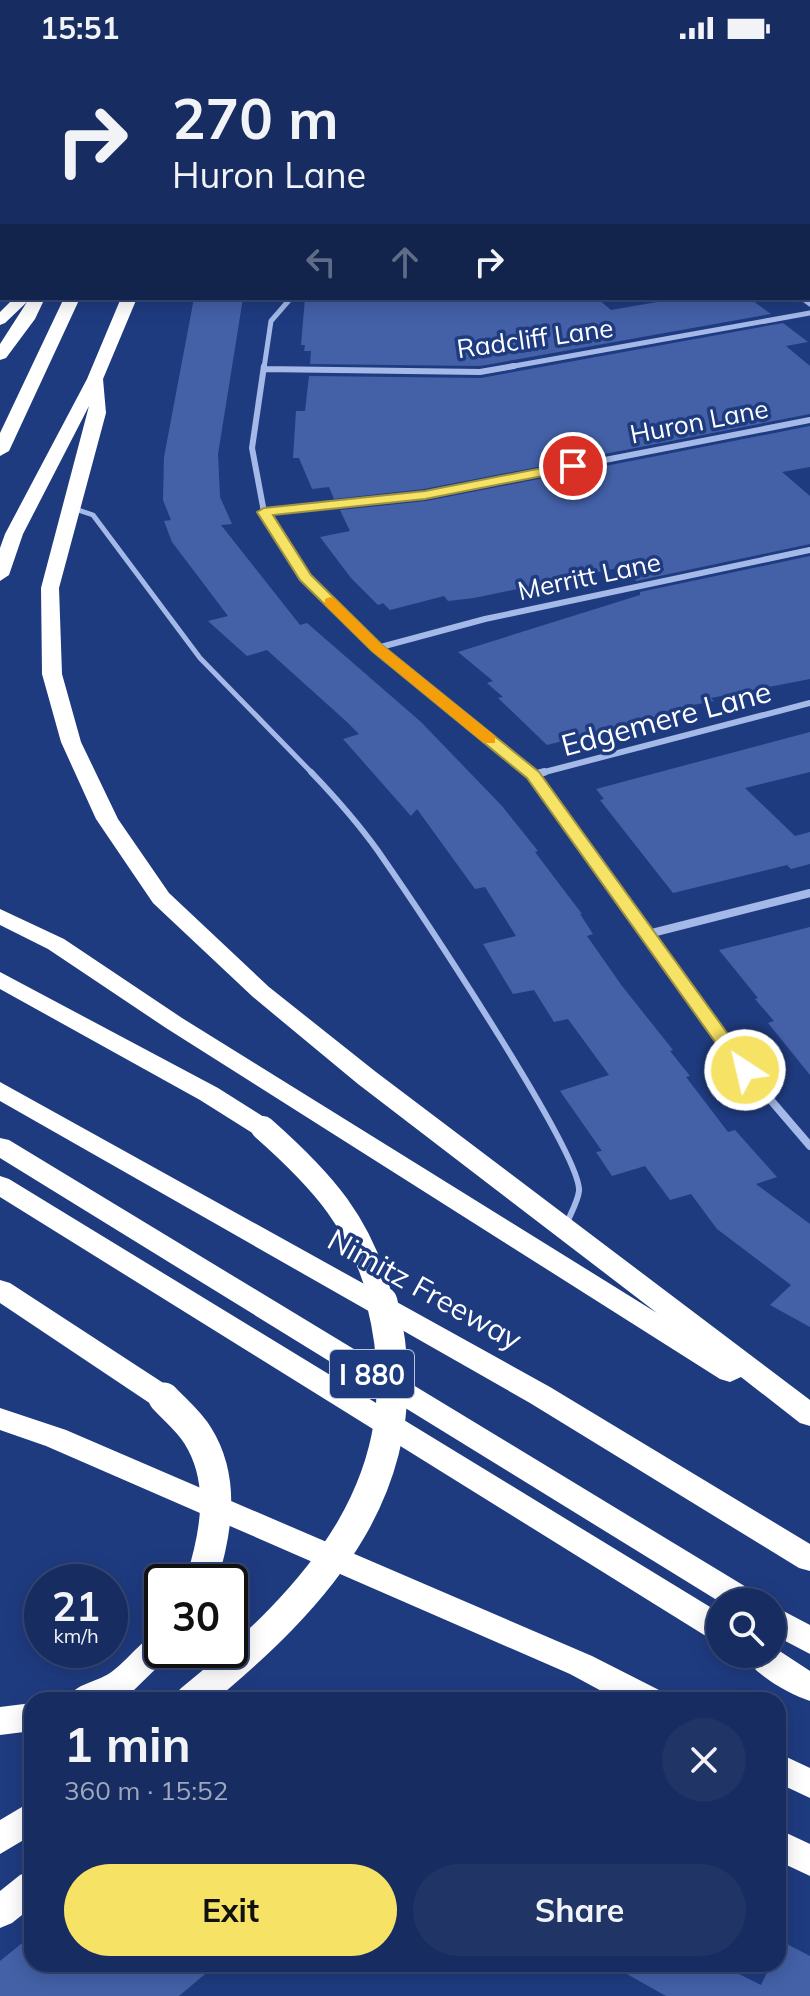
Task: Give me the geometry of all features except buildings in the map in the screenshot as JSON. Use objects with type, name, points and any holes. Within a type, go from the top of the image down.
[{"type":"highway","points":[[0,320],[21,300]]},
{"type":"highway","points":[[0,355],[27,319],[36,300]]},
{"type":"highway","points":[[0,451],[71,300]]},
{"type":"highway","points":[[0,575],[14,534],[95,379],[128,300]]},
{"type":"highway","points":[[95,379],[98,413],[50,588],[52,674],[71,742],[107,819],[161,898],[261,992],[367,1078],[810,1415]]},
{"type":"highway","points":[[0,916],[56,944],[174,1023],[810,1422]]},
{"type":"highway","points":[[0,979],[196,1087],[263,1128],[316,1176],[342,1209],[364,1248],[381,1292],[393,1395],[383,1468],[360,1518],[324,1572],[253,1650],[201,1692]]},
{"type":"highway","name":"Nimitz Freeway","points":[[0,1090],[540,1395],[810,1559]]},
{"type":"highway","name":"I 880","points":[[0,1146],[722,1588]]},
{"type":"highway","name":"I 880","points":[[0,1185],[706,1620]]},
{"type":"highway","points":[[0,1290],[164,1398],[199,1436],[216,1483],[214,1543],[207,1564]]},
{"type":"highway","points":[[0,1419],[56,1438],[581,1665],[633,1692]]},
{"type":"highway","points":[[786,1626],[810,1641]]},
{"type":"highway","points":[[101,1692],[121,1683],[144,1662]]},
{"type":"highway","points":[[780,1668],[810,1688]]},
{"type":"highway","points":[[0,1721],[24,1718]]},
{"type":"highway","points":[[786,1771],[810,1784]]},
{"type":"highway","points":[[0,1839],[24,1822]]},
{"type":"highway","points":[[786,1848],[810,1861]]},
{"type":"highway","points":[[0,1912],[24,1892]]},
{"type":"street","points":[[289,300],[271,321],[252,448],[264,512],[305,577],[377,648],[533,775],[745,1070],[810,1146]]},
{"type":"street","name":"Radcliff Lane","points":[[264,369],[480,372],[810,313]]},
{"type":"street","name":"Huron Lane","points":[[264,512],[425,495],[810,420]]},
{"type":"street","name":"Merritt Lane","points":[[377,648],[485,619],[810,550]]},
{"type":"street","name":"Edgemere Lane","points":[[533,775],[810,703]]},
{"type":"street","points":[[648,934],[810,893]]},
{"type":"lane","points":[[72,508],[93,515],[200,658],[341,803],[377,850],[473,995],[570,1158],[579,1190],[564,1228]]},
{"type":"slow traffic","points":[[330,602],[377,648],[489,739]]},
{"type":"route","points":[[573,466],[425,495],[264,512],[305,577],[377,648],[533,775],[745,1070]]}]
